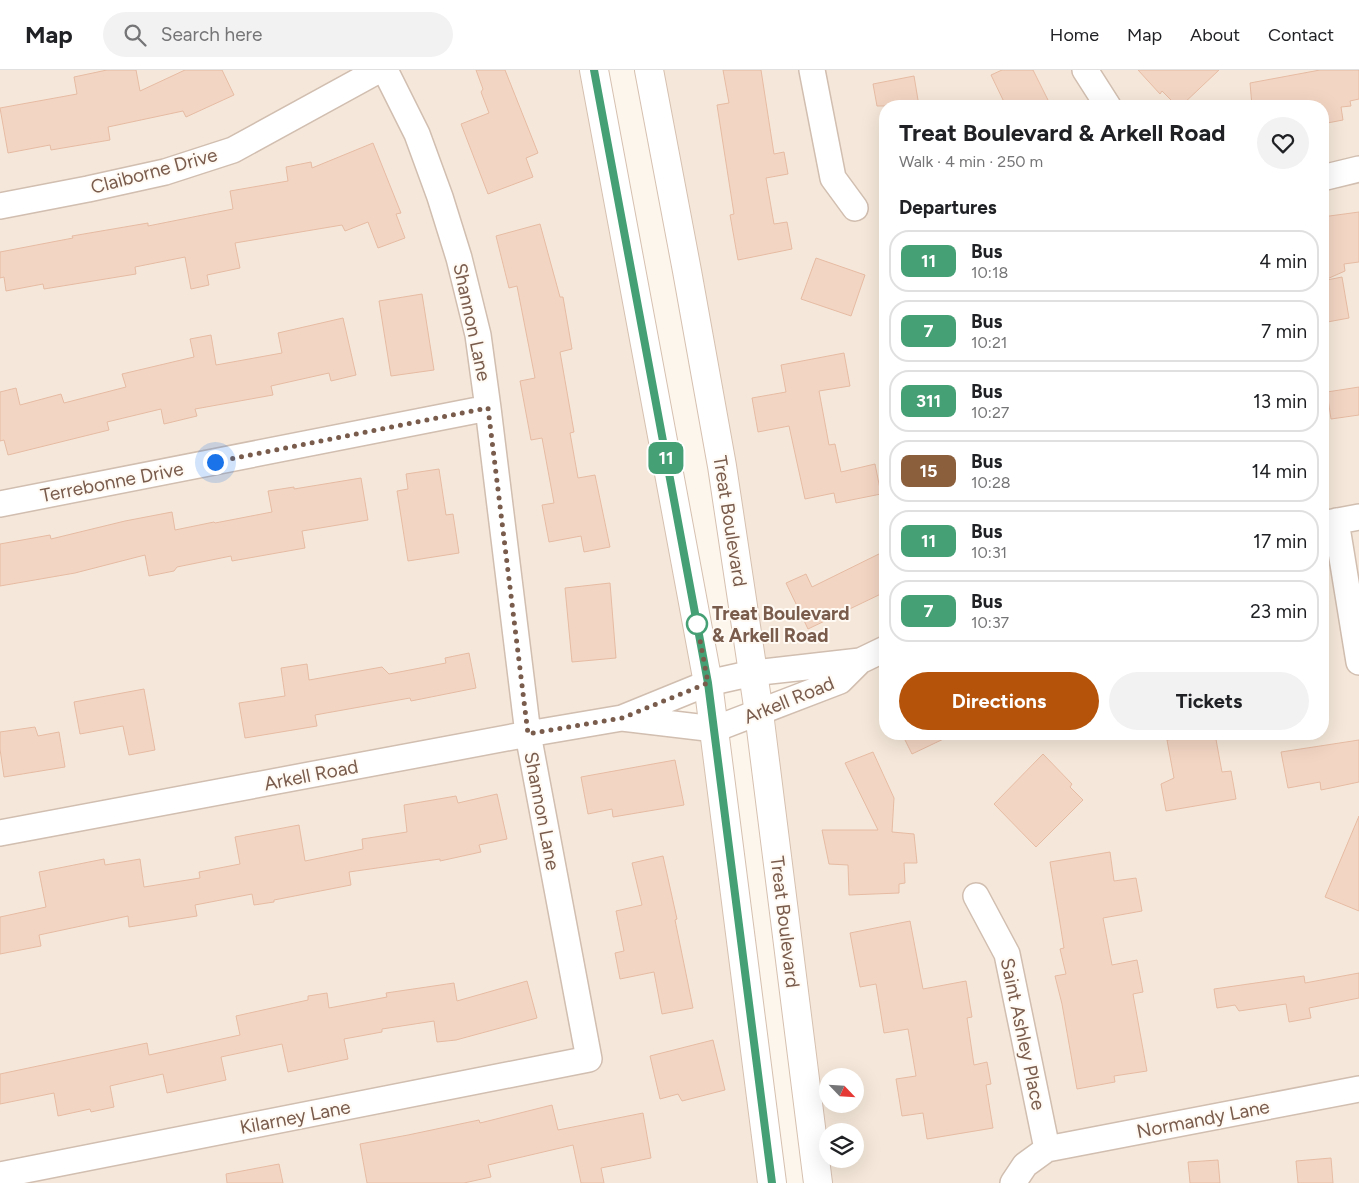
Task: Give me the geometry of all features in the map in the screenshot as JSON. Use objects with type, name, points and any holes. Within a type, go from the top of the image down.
[{"type":"main road","points":[[594,70],[708,683],[772,1183]]},
{"type":"main road","name":"Treat Boulevard","points":[[649,70],[722,466],[759,712],[818,1183]]},
{"type":"street","name":"Claiborne Drive","points":[[0,206],[88,190],[166,172],[233,150],[378,70]]},
{"type":"street","name":"Shannon Lane","points":[[384,70],[417,134],[440,197],[456,249],[478,335],[528,734],[589,1059]]},
{"type":"street","points":[[812,70],[833,178],[855,208]]},
{"type":"street","points":[[1086,70],[1104,100]]},
{"type":"street","points":[[1329,176],[1359,169]]},
{"type":"street","name":"Terrebonne Drive","points":[[0,504],[488,408]]},
{"type":"street","points":[[1339,521],[1359,662]]},
{"type":"street","name":"Arkell Road","points":[[0,833],[622,718],[708,683],[753,673],[860,661],[879,653]]},
{"type":"street","name":"Arkell Road","points":[[622,718],[715,729],[840,681],[860,661]]},
{"type":"street","name":"Saint Ashley Place","points":[[976,896],[1007,954],[1047,1149]]},
{"type":"street","name":"Kilarney Lane","points":[[0,1175],[589,1059]]},
{"type":"street","name":"Normandy Lane","points":[[1047,1149],[1359,1088]]},
{"type":"street","points":[[1013,1183],[1025,1165],[1047,1149]]},
{"type":"shaded area","points":[[0,70],[594,70],[708,683],[623,718],[715,729],[772,1183],[0,1183]]},
{"type":"shaded area","points":[[649,70],[1359,70],[1359,1183],[818,1183],[759,713],[840,681],[753,673]]},
{"type":"building","points":[[107,70],[136,70],[140,91],[185,70],[222,70],[234,95],[186,117],[183,111],[108,127],[110,140],[51,150],[50,145],[8,153],[0,108],[77,94],[74,77]]},
{"type":"building","points":[[476,70],[505,70],[538,153],[526,158],[533,177],[488,194],[461,124],[489,113],[481,92],[483,89]]},
{"type":"building","points":[[723,70],[761,70],[774,154],[784,152],[788,174],[766,178],[774,224],[787,222],[792,249],[738,260],[730,215],[734,214],[717,105],[729,103]]},
{"type":"building","points":[[1002,70],[1033,70],[1048,100],[1003,100],[991,75]]},
{"type":"building","points":[[1138,70],[1219,70],[1187,100],[1171,100],[1162,91],[1160,94]]},
{"type":"building","points":[[1320,70],[1359,70],[1359,99],[1350,101],[1351,106],[1341,107],[1343,120],[1329,123],[1329,100],[1251,100],[1250,83]]},
{"type":"building","points":[[914,76],[918,100],[879,100],[879,106],[877,106],[873,84]]},
{"type":"building","points":[[373,143],[401,213],[396,214],[405,238],[378,248],[368,222],[345,231],[342,225],[235,243],[240,268],[207,275],[209,285],[191,289],[185,257],[135,267],[136,274],[44,289],[43,284],[6,291],[4,277],[0,278],[0,252],[73,238],[72,236],[148,223],[148,226],[233,209],[230,191],[288,181],[286,167],[311,162],[312,168]]},
{"type":"building","points":[[1359,212],[1359,262],[1344,264],[1345,271],[1329,278],[1329,216]]},
{"type":"building","points":[[540,224],[560,297],[563,297],[572,349],[560,352],[574,432],[570,433],[578,478],[595,475],[610,547],[584,552],[581,536],[549,542],[542,505],[554,503],[542,438],[531,440],[520,381],[535,378],[517,286],[509,288],[496,236]]},
{"type":"building","points":[[816,258],[865,275],[851,316],[801,299]]},
{"type":"building","points":[[1342,277],[1349,318],[1329,322],[1329,280]]},
{"type":"building","points":[[422,294],[434,370],[391,376],[379,301]]},
{"type":"building","points":[[343,318],[356,375],[331,381],[329,373],[271,386],[273,395],[195,409],[197,416],[164,424],[161,409],[107,422],[109,430],[8,455],[4,440],[0,441],[0,392],[16,388],[20,405],[61,394],[64,403],[126,387],[122,374],[194,357],[190,339],[211,335],[216,365],[282,353],[278,333]]},
{"type":"building","points":[[844,353],[850,386],[819,391],[829,445],[835,444],[841,472],[875,464],[879,494],[836,503],[834,493],[805,499],[789,426],[758,432],[752,398],[786,392],[781,365]]},
{"type":"building","points":[[1359,387],[1359,415],[1331,419],[1329,392]]},
{"type":"building","points":[[439,469],[446,515],[453,514],[459,553],[408,561],[397,491],[408,489],[406,474]]},
{"type":"building","points":[[361,478],[368,520],[302,531],[305,548],[232,561],[231,556],[177,567],[174,571],[149,576],[145,555],[75,573],[0,586],[0,544],[50,535],[51,539],[172,512],[175,530],[215,523],[272,512],[268,491],[294,487],[294,489]]},
{"type":"building","points":[[879,554],[879,595],[808,629],[786,583],[806,574],[812,587]]},
{"type":"building","points":[[610,583],[616,658],[572,662],[565,588]]},
{"type":"building","points":[[469,653],[476,688],[411,701],[410,698],[315,715],[317,726],[245,738],[239,703],[285,696],[281,668],[307,664],[309,680],[382,667],[389,674],[446,663],[445,658]]},
{"type":"building","points":[[144,689],[155,750],[129,755],[123,726],[80,734],[74,702]]},
{"type":"building","points":[[35,727],[38,736],[59,732],[65,767],[4,777],[0,749],[0,732]]},
{"type":"building","points":[[905,740],[941,740],[912,754]]},
{"type":"building","points":[[1167,740],[1216,740],[1222,772],[1231,771],[1236,799],[1166,811],[1161,784],[1174,778]]},
{"type":"building","points":[[1359,740],[1359,782],[1321,790],[1320,782],[1288,788],[1281,752]]},
{"type":"building","points":[[873,752],[894,798],[892,832],[914,834],[917,863],[904,863],[905,883],[899,884],[899,893],[849,895],[848,865],[829,864],[822,830],[878,830],[845,763]]},
{"type":"building","points":[[1043,754],[1072,784],[1070,787],[1083,800],[1036,847],[994,804]]},
{"type":"building","points":[[675,760],[684,805],[613,817],[612,809],[588,814],[581,777]]},
{"type":"building","points":[[497,794],[507,839],[479,845],[481,852],[440,861],[440,859],[349,872],[351,885],[274,900],[274,902],[254,905],[252,894],[195,905],[197,916],[129,927],[128,916],[39,935],[41,946],[0,954],[0,917],[46,907],[39,872],[104,859],[105,865],[140,859],[144,887],[200,878],[199,872],[240,864],[235,837],[299,825],[305,861],[363,849],[362,839],[407,832],[404,805],[456,796],[458,803]]},
{"type":"building","points":[[1359,816],[1359,911],[1325,897]]},
{"type":"building","points":[[1110,852],[1114,881],[1136,878],[1142,911],[1103,918],[1112,965],[1137,960],[1143,992],[1133,994],[1147,1071],[1114,1076],[1115,1082],[1077,1089],[1062,1004],[1055,976],[1066,974],[1060,949],[1064,948],[1050,862]]},
{"type":"building","points":[[663,856],[677,919],[675,920],[693,1008],[662,1014],[654,972],[620,979],[615,953],[624,951],[616,911],[642,905],[632,863]]},
{"type":"building","points":[[910,921],[923,989],[966,981],[972,1017],[967,1018],[974,1065],[987,1062],[991,1084],[986,1085],[993,1128],[927,1139],[923,1113],[902,1116],[896,1079],[916,1076],[908,1029],[884,1033],[876,984],[860,987],[850,933]]},
{"type":"building","points":[[1359,973],[1359,998],[1309,1008],[1311,1018],[1289,1022],[1286,1004],[1239,1011],[1235,1005],[1217,1008],[1214,989],[1304,976],[1305,983]]},
{"type":"building","points":[[527,981],[537,1018],[456,1040],[437,1042],[434,1021],[382,1029],[382,1032],[344,1039],[348,1059],[288,1072],[282,1044],[221,1057],[226,1080],[167,1093],[163,1074],[110,1086],[114,1107],[91,1112],[90,1109],[58,1116],[54,1093],[0,1104],[0,1074],[147,1043],[149,1055],[240,1035],[236,1016],[308,1000],[308,996],[327,993],[329,1008],[387,997],[386,993],[454,983],[457,1001]]},
{"type":"building","points":[[713,1040],[725,1090],[682,1101],[678,1094],[660,1099],[650,1056]]},
{"type":"building","points":[[552,1105],[558,1130],[643,1113],[651,1158],[601,1168],[604,1183],[581,1183],[573,1145],[488,1165],[491,1177],[464,1183],[367,1183],[360,1144],[479,1120],[480,1123]]},
{"type":"building","points":[[1331,1158],[1333,1183],[1298,1183],[1296,1161]]},
{"type":"building","points":[[1218,1160],[1220,1183],[1190,1183],[1188,1162]]},
{"type":"building","points":[[279,1164],[283,1183],[227,1183],[226,1174]]},
{"type":"bus line","name":"11","points":[[594,70],[708,683],[772,1183]]},
{"type":"place","name":"Treat Boulevard & Arkell Road","points":[[697,624]]},
{"type":"route","points":[[215,462],[488,408],[528,734],[622,718],[708,683],[697,624]]}]
